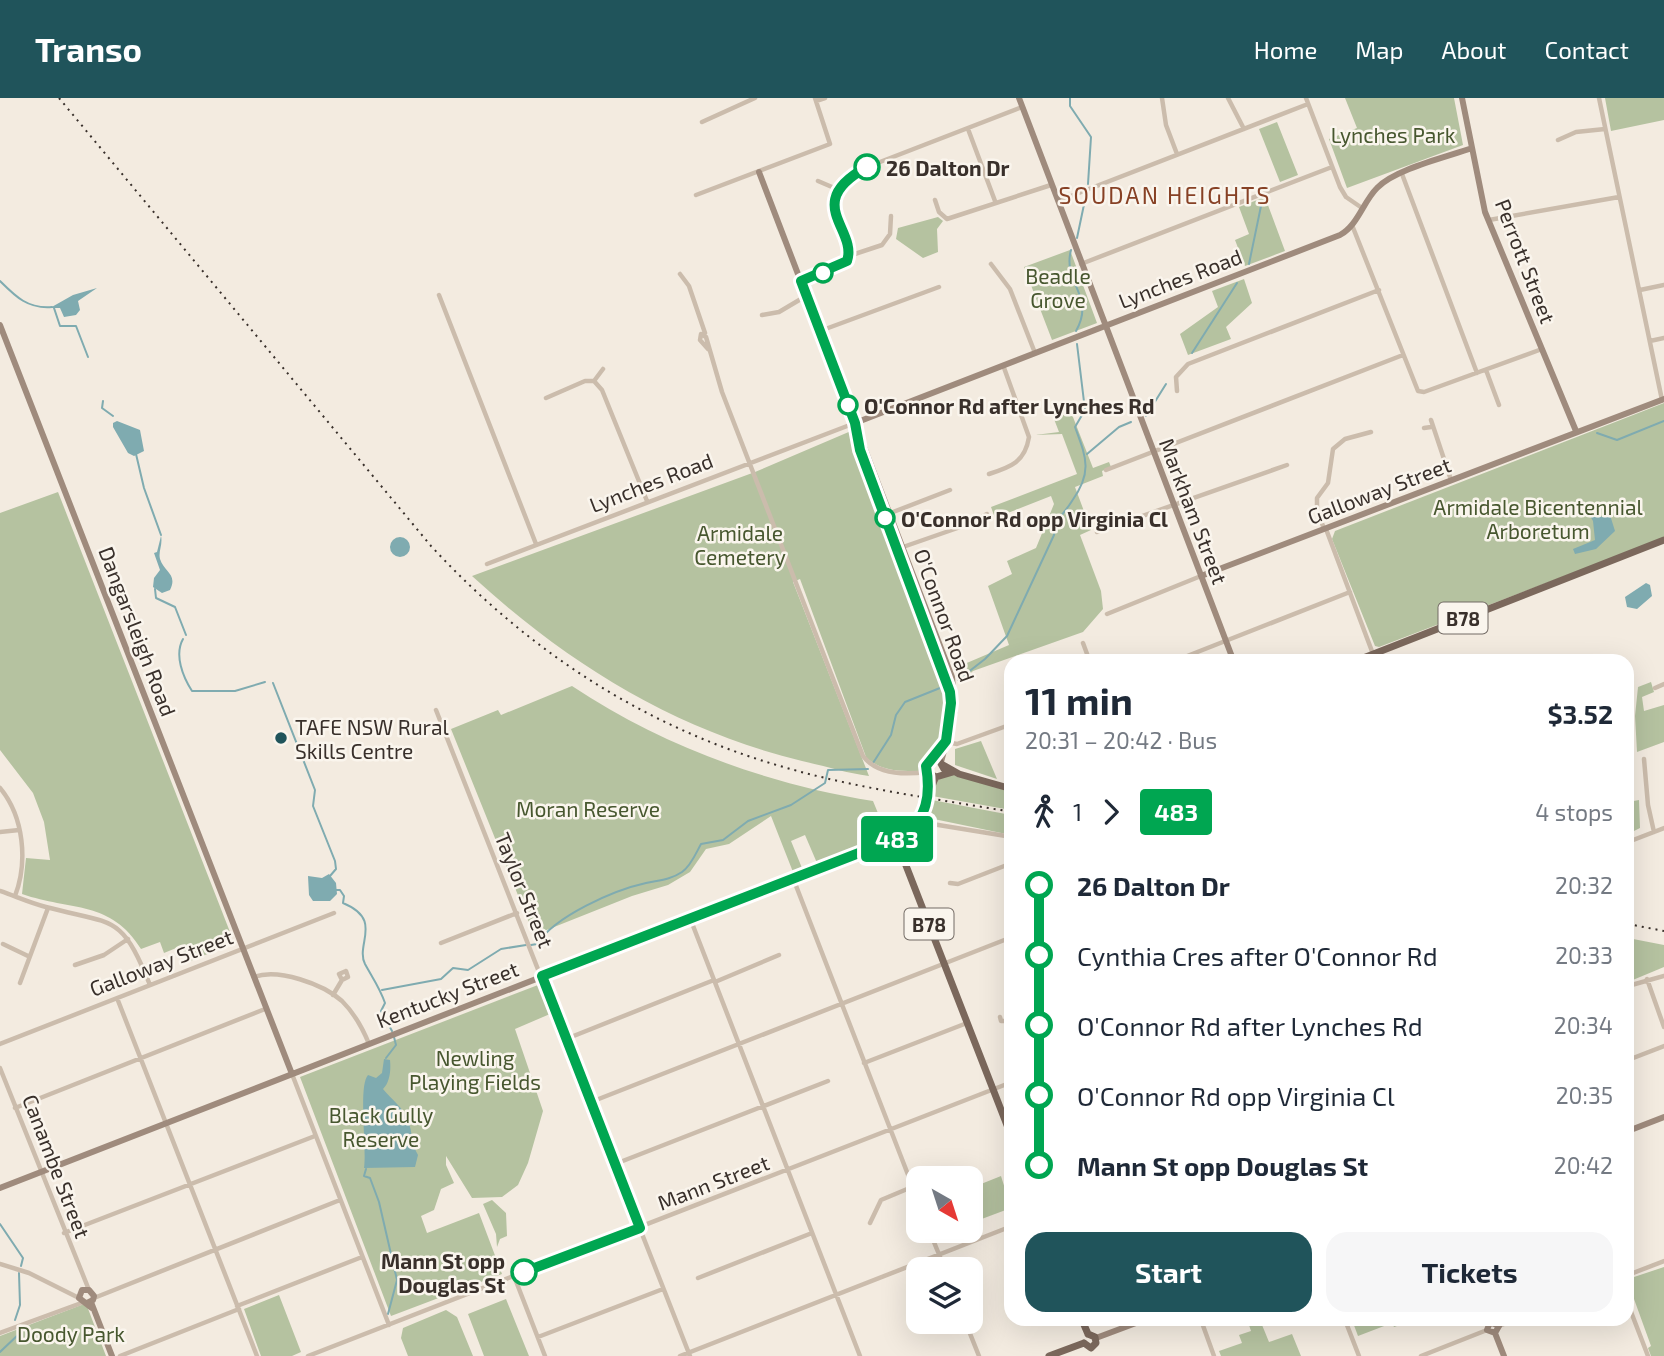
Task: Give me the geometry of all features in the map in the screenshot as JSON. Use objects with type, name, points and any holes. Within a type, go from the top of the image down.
[{"type":"main road","name":"B78","points":[[1385,654],[1664,540]]},
{"type":"main road","points":[[907,842],[926,806],[936,769],[1004,787]]},
{"type":"main road","name":"B78","points":[[907,842],[905,863],[1004,1118]]},
{"type":"main road","points":[[1084,1343],[1094,1350],[1096,1338],[1088,1334],[1085,1326]]},
{"type":"main road","points":[[1049,1356],[1084,1343],[1088,1334]]},
{"type":"street","points":[[702,122],[755,98]]},
{"type":"street","points":[[696,195],[830,144],[816,100],[825,98]]},
{"type":"street","name":"Markham Street","points":[[1018,98],[1231,654]]},
{"type":"street","points":[[1162,98],[1166,125],[1177,154]]},
{"type":"street","points":[[1228,98],[1244,129]]},
{"type":"street","name":"Perrott Street","points":[[1462,98],[1488,220],[1576,431]]},
{"type":"street","points":[[1599,98],[1663,399]]},
{"type":"street","points":[[1057,201],[1244,129],[1307,101],[1346,197],[1362,208]]},
{"type":"street","points":[[849,256],[836,215],[839,190],[854,174],[1022,107]]},
{"type":"street","points":[[968,129],[995,201]]},
{"type":"street","points":[[1558,140],[1576,132],[1605,129]]},
{"type":"street","points":[[1472,148],[1402,174],[1378,187],[1352,225],[1418,391],[1424,392],[1542,349]]},
{"type":"street","points":[[1081,264],[1332,167]]},
{"type":"street","name":"O'Connor Road","points":[[759,172],[855,423],[950,692],[945,743]]},
{"type":"street","points":[[1402,174],[1477,373]]},
{"type":"street","points":[[818,181],[839,190]]},
{"type":"street","points":[[935,200],[939,212],[947,219],[995,201],[1006,202],[1051,185]]},
{"type":"street","points":[[1488,220],[1619,197]]},
{"type":"street","points":[[801,281],[842,265],[849,256],[888,240],[891,216]]},
{"type":"street","name":"Lynches Road","points":[[487,564],[1340,235],[1352,225]]},
{"type":"street","points":[[991,264],[1010,289],[1035,353]]},
{"type":"street","points":[[680,274],[689,286],[705,334],[699,337],[708,349],[863,755],[877,769],[895,773],[936,769]]},
{"type":"street","points":[[1640,290],[1664,285]]},
{"type":"street","points":[[820,331],[939,287]]},
{"type":"street","points":[[1177,391],[1176,377],[1188,364],[1379,290]]},
{"type":"street","points":[[439,295],[536,544]]},
{"type":"street","points":[[762,315],[779,312],[806,296]]},
{"type":"street","name":"Dangarsleigh Road","points":[[0,325],[292,1074]]},
{"type":"street","points":[[1650,341],[1664,338]]},
{"type":"street","points":[[1106,470],[1403,355]]},
{"type":"street","points":[[989,474],[1018,463],[1028,448],[1029,437],[1003,365]]},
{"type":"street","points":[[546,398],[584,381],[594,380],[603,369]]},
{"type":"street","points":[[1486,370],[1499,405]]},
{"type":"street","points":[[594,380],[602,390],[647,501]]},
{"type":"street","name":"Galloway Street","points":[[1107,614],[1663,399]]},
{"type":"street","points":[[1431,421],[1451,481]]},
{"type":"street","points":[[1424,428],[1431,427]]},
{"type":"street","points":[[1371,432],[1345,439],[1333,449],[1328,483],[1317,498],[1317,509],[1373,654]]},
{"type":"street","points":[[1097,532],[1287,466]]},
{"type":"street","points":[[887,514],[950,490]]},
{"type":"street","name":"O'Connor Road","points":[[887,514],[952,677],[955,710],[936,769]]},
{"type":"street","points":[[902,547],[970,524],[987,514]]},
{"type":"street","points":[[1191,654],[1350,592]]},
{"type":"street","points":[[1083,643],[1087,654]]},
{"type":"street","points":[[1655,688],[1664,684]]},
{"type":"street","name":"Taylor Street","points":[[436,710],[689,1354]]},
{"type":"street","points":[[945,743],[957,744],[1004,727]]},
{"type":"street","points":[[1644,759],[1648,805],[1654,832]]},
{"type":"street","points":[[0,788],[11,803],[19,830],[23,860],[15,896]]},
{"type":"street","points":[[885,816],[895,839],[907,842]]},
{"type":"street","points":[[920,821],[1004,835]]},
{"type":"street","points":[[1634,840],[1664,828]]},
{"type":"street","points":[[0,832],[19,830]]},
{"type":"street","name":"Kentucky Street","points":[[0,1188],[895,839]]},
{"type":"street","points":[[950,883],[958,884],[1004,866]]},
{"type":"street","points":[[793,878],[906,1171]]},
{"type":"street","points":[[0,891],[48,908],[106,920],[128,939],[150,985]]},
{"type":"street","points":[[20,983],[48,908]]},
{"type":"street","name":"Galloway Street","points":[[0,1044],[334,913]]},
{"type":"street","points":[[441,943],[517,913]]},
{"type":"street","points":[[690,918],[860,1356]]},
{"type":"street","points":[[75,965],[104,955],[128,939]]},
{"type":"street","points":[[591,1102],[1004,940]]},
{"type":"street","points":[[3,944],[28,956]]},
{"type":"street","points":[[566,1039],[779,955]]},
{"type":"street","points":[[254,977],[275,975],[309,983],[333,995],[350,1011],[369,1044]]},
{"type":"street","points":[[1634,984],[1664,975]]},
{"type":"street","points":[[333,995],[342,979]]},
{"type":"street","points":[[1647,979],[1664,1027]]},
{"type":"street","points":[[117,998],[257,1356]]},
{"type":"street","points":[[15,1108],[265,1009]]},
{"type":"street","points":[[864,1063],[967,1023]]},
{"type":"street","points":[[1634,1058],[1664,1046]]},
{"type":"street","name":"Canambe Street","points":[[0,1068],[82,1277],[86,1297],[95,1312],[112,1356]]},
{"type":"street","points":[[292,1074],[389,1325]]},
{"type":"street","points":[[615,1164],[828,1082]]},
{"type":"street","name":"Mann Street","points":[[309,1356],[1004,1085]]},
{"type":"street","points":[[1634,1128],[1664,1116]]},
{"type":"street","points":[[64,1233],[315,1136]]},
{"type":"street","points":[[870,1223],[881,1200],[906,1190]]},
{"type":"street","points":[[0,1333],[71,1306],[86,1297],[340,1200]]},
{"type":"street","points":[[680,1356],[1004,1229]]},
{"type":"street","points":[[698,1278],[812,1233]]},
{"type":"street","points":[[934,1243],[939,1255]]},
{"type":"street","points":[[120,1356],[362,1257]]},
{"type":"street","points":[[1634,1273],[1664,1261]]},
{"type":"street","points":[[0,1264],[86,1297]]},
{"type":"street","points":[[514,1276],[545,1356]]},
{"type":"street","points":[[538,1338],[663,1289]]},
{"type":"street","points":[[1634,1320],[1648,1356]]},
{"type":"street","points":[[1096,1338],[1127,1326]]},
{"type":"street","points":[[1203,1326],[1214,1356]]},
{"type":"street","points":[[1347,1326],[1359,1356]]},
{"type":"street","points":[[1487,1330],[1488,1326]]},
{"type":"street","points":[[1494,1326],[1504,1356]]},
{"type":"street","points":[[1421,1356],[1503,1326]]},
{"type":"street","points":[[970,1334],[979,1356]]},
{"type":"green space","name":"Lynches Park","points":[[1345,98],[1454,98],[1463,145],[1347,188],[1329,139],[1357,128]]},
{"type":"green space","points":[[1605,98],[1664,98],[1664,120],[1611,131]]},
{"type":"green space","points":[[1277,122],[1298,175],[1280,182],[1259,129]]},
{"type":"green space","points":[[1265,197],[1285,251],[1245,266],[1235,240],[1249,234],[1239,207]]},
{"type":"green space","points":[[938,217],[943,221],[937,229],[938,252],[923,258],[896,239],[898,228]]},
{"type":"green space","name":"Beadle Grove","points":[[1070,250],[1097,323],[1052,340],[1024,267]]},
{"type":"green space","points":[[1244,279],[1252,303],[1226,327],[1231,339],[1188,355],[1180,334],[1218,307],[1212,291]]},
{"type":"green space","name":"Armidale Bicentennial Arboretum","points":[[1664,403],[1664,538],[1379,647],[1375,646],[1332,539],[1335,531]]},
{"type":"green space","points":[[1071,412],[1093,468],[1109,462],[1111,467],[1102,471],[1103,476],[1075,487],[1091,530],[1080,535],[1101,591],[1103,609],[1083,632],[1021,654],[1004,654],[1004,660],[973,671],[960,682],[955,668],[1009,645],[988,586],[1012,574],[1007,561],[1036,548],[1054,504],[1051,496],[995,518],[991,507],[1077,474],[1062,434],[1035,435],[1059,432],[1054,419]]},
{"type":"green space","name":"Armidale Cemetery","points":[[851,431],[947,695],[942,731],[921,771],[885,768],[866,757],[800,579],[793,582],[869,776],[755,748],[667,712],[625,690],[546,638],[472,576],[755,472]]},
{"type":"green space","points":[[58,492],[230,932],[231,941],[227,946],[188,962],[181,946],[164,953],[160,942],[141,949],[117,922],[103,915],[22,894],[26,858],[50,860],[44,822],[33,793],[0,750],[0,513]]},
{"type":"green space","points":[[1651,682],[1654,692],[1642,697],[1644,711],[1664,705],[1664,742],[1637,752],[1635,716],[1638,687]]},
{"type":"green space","name":"Moran Reserve","points":[[572,686],[642,727],[716,760],[794,784],[873,801],[887,835],[817,863],[805,835],[791,841],[802,868],[793,872],[771,816],[729,844],[706,849],[690,872],[668,885],[632,896],[534,935],[451,729],[498,710],[501,715]]},
{"type":"green space","points":[[981,741],[997,779],[955,765],[955,749]]},
{"type":"green space","points":[[953,774],[1004,790],[1004,809],[932,796],[933,787],[941,776]]},
{"type":"green space","points":[[932,800],[1004,814],[1004,834],[929,818]]},
{"type":"green space","points":[[1639,800],[1640,828],[1634,831],[1634,801]]},
{"type":"green space","points":[[1634,939],[1664,945],[1664,967],[1634,980]]},
{"type":"green space","points":[[538,985],[550,1014],[515,1029],[543,1111],[528,1163],[518,1185],[502,1197],[472,1198],[446,1156],[446,1165],[454,1183],[441,1189],[434,1210],[421,1216],[427,1233],[479,1213],[502,1274],[391,1316],[300,1077]]},
{"type":"green space","points":[[1001,1176],[1004,1186],[1004,1211],[984,1218],[984,1183]]},
{"type":"green space","points":[[492,1200],[506,1213],[507,1236],[500,1239],[497,1247],[496,1234],[483,1204]]},
{"type":"green space","points":[[1664,1267],[1664,1356],[1651,1356],[1648,1348],[1651,1346],[1634,1299],[1634,1277]]},
{"type":"green space","points":[[279,1295],[301,1352],[292,1356],[261,1356],[244,1309]]},
{"type":"green space","points":[[506,1299],[529,1356],[484,1356],[468,1314]]},
{"type":"green space","name":"Doody Park","points":[[84,1304],[106,1356],[0,1356],[0,1336]]},
{"type":"green space","points":[[446,1310],[457,1317],[473,1356],[408,1356],[401,1338],[403,1328]]},
{"type":"green space","points":[[1249,1326],[1262,1326],[1269,1342],[1292,1334],[1301,1356],[1221,1356],[1219,1351],[1242,1343],[1239,1335],[1251,1331]]},
{"type":"green space","points":[[1354,1326],[1384,1326],[1358,1336]]},
{"type":"water","points":[[97,288],[78,301],[80,310],[76,315],[64,317],[60,308],[50,308],[73,295]]},
{"type":"water","points":[[117,421],[140,430],[144,451],[134,456],[128,453],[113,427],[113,423]]},
{"type":"water","points":[[1591,512],[1599,517],[1610,515],[1615,531],[1596,549],[1575,554],[1573,549],[1595,540],[1593,521],[1589,514]]},
{"type":"water","points":[[161,536],[160,559],[172,580],[170,590],[162,593],[153,587],[154,578],[160,570],[154,553],[157,552]]},
{"type":"water","points":[[400,537],[407,540],[410,547],[407,554],[400,557],[393,554],[390,547],[393,540]]},
{"type":"water","points":[[1646,583],[1650,585],[1652,596],[1637,609],[1627,607],[1625,597]]},
{"type":"water","points":[[329,874],[336,883],[337,894],[330,901],[313,901],[309,895],[308,876],[322,878]]},
{"type":"water","points":[[384,1059],[390,1060],[390,1068],[389,1079],[383,1089],[406,1116],[418,1155],[415,1167],[364,1168],[365,1081],[368,1075],[376,1078],[382,1073]]},
{"type":"waterway","points":[[1070,98],[1070,106],[1091,137],[1088,184]]},
{"type":"waterway","points":[[1077,238],[1086,195]]},
{"type":"waterway","points":[[1249,264],[1261,206]]},
{"type":"waterway","points":[[1071,250],[1069,262],[1082,308],[1076,331]]},
{"type":"waterway","points":[[0,281],[29,304],[52,307]]},
{"type":"waterway","points":[[1192,353],[1237,283]]},
{"type":"waterway","points":[[54,308],[60,326],[76,326],[88,357]]},
{"type":"waterway","points":[[958,680],[985,659],[1007,636],[1054,535],[1058,520],[1083,481],[1086,464],[1075,427],[1085,410],[1077,344]]},
{"type":"waterway","points":[[1146,416],[1166,384]]},
{"type":"waterway","points":[[103,401],[102,408],[113,416]]},
{"type":"waterway","points":[[1597,433],[1617,440],[1664,421]]},
{"type":"waterway","points":[[1087,454],[1119,427],[1131,422]]},
{"type":"waterway","points":[[136,454],[144,488],[161,535]]},
{"type":"waterway","points":[[155,589],[156,598],[175,607],[186,635]]},
{"type":"waterway","points":[[183,639],[180,659],[183,673],[192,691],[235,691],[265,682]]},
{"type":"waterway","points":[[273,683],[315,790],[313,806],[335,861],[336,869],[330,876]]},
{"type":"waterway","points":[[873,763],[891,735],[896,715],[905,702],[940,688]]},
{"type":"waterway","points":[[531,945],[537,944],[571,914],[602,898],[633,886],[678,875],[688,866],[701,844],[723,840],[748,821],[791,805],[825,783],[828,770],[868,769]]},
{"type":"waterway","points":[[335,890],[340,890],[344,896],[343,903],[355,910],[365,924],[365,964],[383,998],[385,1003],[381,1011],[392,1031]]},
{"type":"waterway","points":[[382,990],[441,979],[453,968],[468,970],[501,949],[526,945]]},
{"type":"waterway","points":[[386,1058],[396,1045],[394,1037]]},
{"type":"waterway","points":[[366,1169],[364,1176],[370,1178],[379,1202],[397,1280],[388,1314]]},
{"type":"waterway","points":[[0,1224],[23,1258],[21,1266]]},
{"type":"waterway","points":[[15,1320],[20,1305],[19,1273]]},
{"type":"waterway","points":[[0,1352],[19,1334]]},
{"type":"railway","points":[[59,98],[431,546],[508,620],[550,653],[639,709],[736,752],[842,782],[1004,811]]},
{"type":"railway","points":[[1634,925],[1664,931]]},
{"type":"bus line","name":"483","points":[[524,1272],[640,1228],[542,976],[895,839],[907,842],[924,814],[931,786],[926,766],[946,741],[950,692],[860,450],[855,423],[801,281],[847,261],[849,256],[835,203],[844,182],[867,167]]},
{"type":"place","name":"26 Dalton Dr","points":[[867,167]]},
{"type":"place","name":"O'Connor Rd after Lynches Rd","points":[[848,405]]},
{"type":"place","name":"O'Connor Rd opp Virginia Cl","points":[[885,518]]},
{"type":"place","name":"TAFE NSW Rural Skills Centre","points":[[281,738]]},
{"type":"place","name":"Mann St opp Douglas St","points":[[524,1272]]},
{"type":"district","name":"SOUDAN HEIGHTS","points":[[1165,195]]},
{"type":"park label","name":"Newling Playing Fields","points":[[475,1069]]},
{"type":"park label","name":"Black Gully Reserve","points":[[381,1126]]}]
